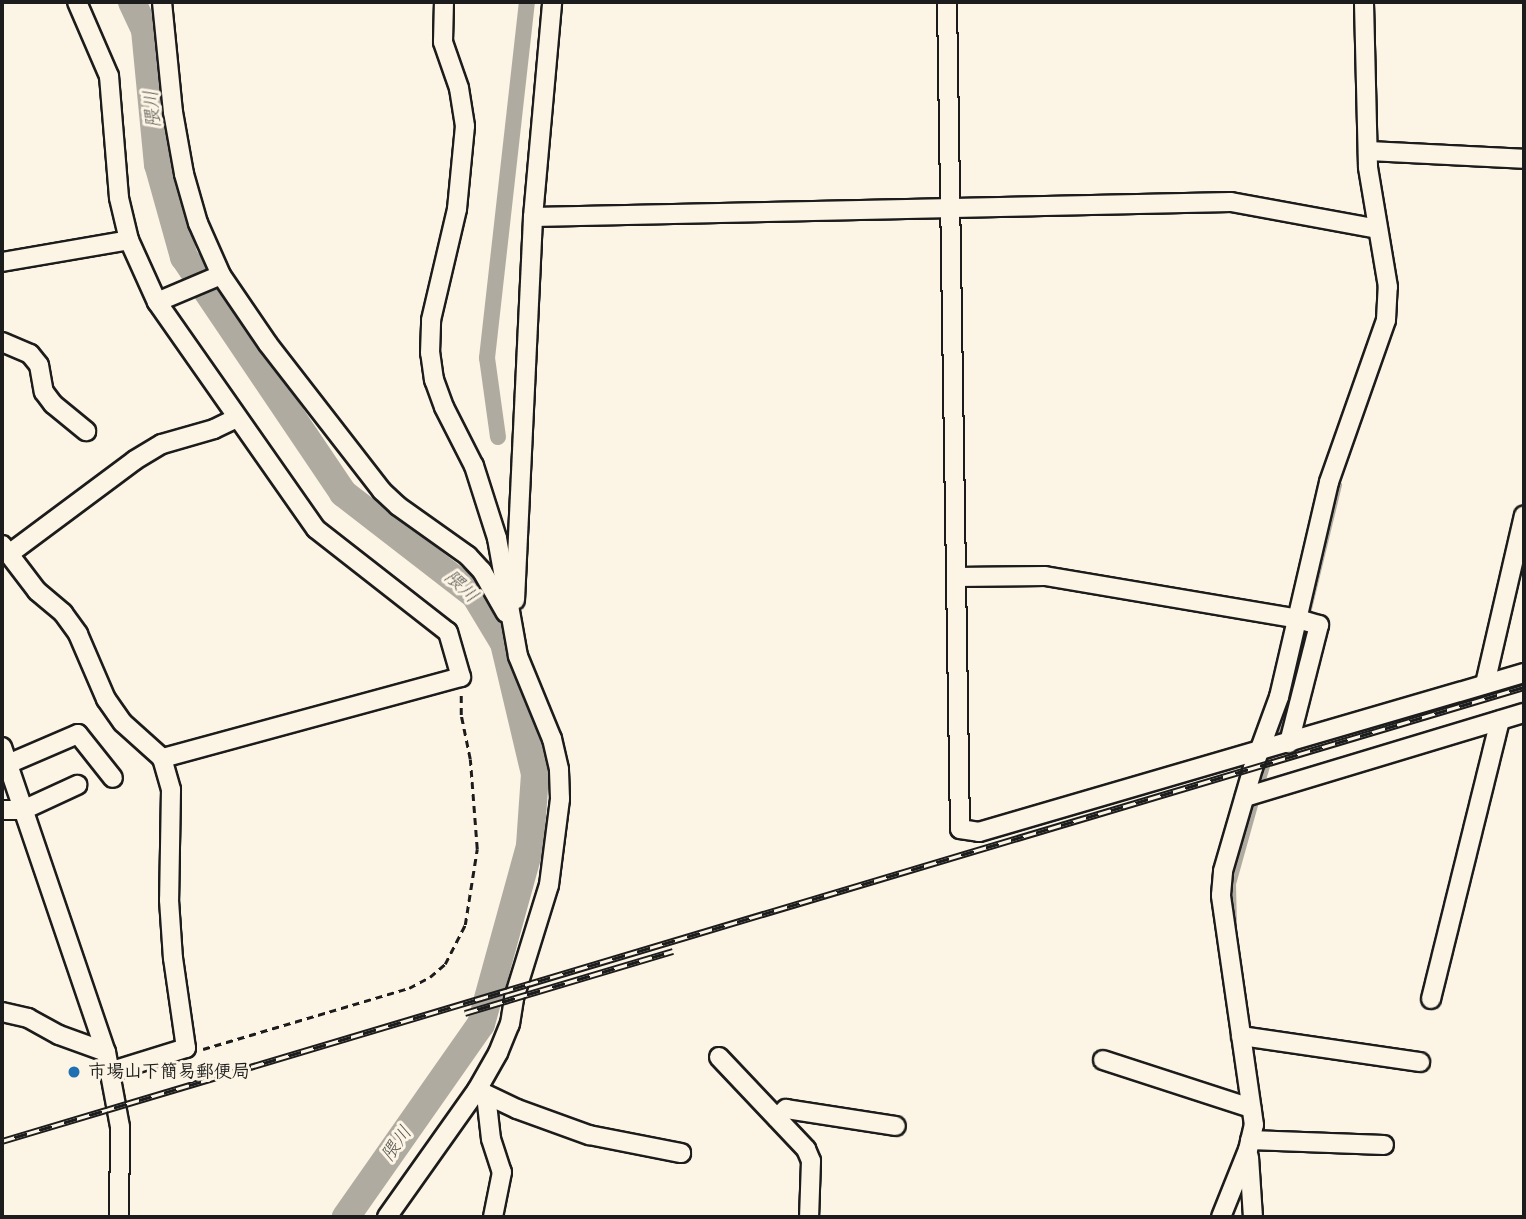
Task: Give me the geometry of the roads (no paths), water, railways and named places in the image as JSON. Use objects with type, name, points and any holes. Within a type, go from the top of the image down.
[{"type":"street","points":[[77,2],[109,76],[119,198],[129,240],[157,302],[316,529],[448,632],[461,677],[162,758]]},
{"type":"street","points":[[162,2],[173,112],[184,174],[216,278],[383,491],[398,506],[468,556],[482,572],[513,625]]},
{"type":"street","points":[[387,1217],[482,1093],[510,1024],[514,998],[549,885],[560,799],[559,768],[552,739],[519,656],[493,524],[474,466],[444,407],[434,380],[430,353],[431,320],[457,209],[465,126],[459,88],[443,42],[444,2]]},
{"type":"street","points":[[513,625],[521,516],[533,217],[552,2]]},
{"type":"street","points":[[947,2],[960,829],[979,832],[1524,673]]},
{"type":"street","points":[[1221,1217],[1254,1125],[1221,895],[1223,871],[1279,696],[1329,482],[1386,320],[1388,287],[1368,150],[1364,2]]},
{"type":"street","points":[[1368,150],[1524,159]]},
{"type":"street","points":[[533,217],[1231,202],[1378,229]]},
{"type":"street","points":[[2,262],[129,240]]},
{"type":"street","points":[[157,302],[216,278]]},
{"type":"street","points":[[2,342],[30,354],[39,365],[44,391],[53,404],[86,432]]},
{"type":"street","points":[[110,1072],[186,1048],[173,958],[169,900],[171,790],[162,758],[122,723],[106,699],[78,634],[63,613],[37,591],[5,549],[153,449],[214,429],[237,418]]},
{"type":"street","points":[[1485,684],[1524,515]]},
{"type":"street","points":[[956,577],[1045,576],[1298,619],[1319,625],[1289,743]]},
{"type":"street","points":[[1245,797],[1524,713]]},
{"type":"street","points":[[1431,999],[1500,720]]},
{"type":"street","points":[[113,778],[78,734],[5,756],[106,1052],[120,1127],[119,1217]]},
{"type":"street","points":[[2,810],[23,810],[77,785]]},
{"type":"street","points":[[2,1012],[28,1018],[59,1035],[106,1052]]},
{"type":"street","points":[[1241,1036],[1420,1062]]},
{"type":"street","points":[[719,1057],[806,1149],[811,1161],[809,1217]]},
{"type":"street","points":[[1103,1060],[1251,1108]]},
{"type":"street","points":[[482,1093],[590,1135],[681,1153]]},
{"type":"street","points":[[482,1093],[491,1139],[502,1172],[493,1217]]},
{"type":"street","points":[[777,1118],[786,1109],[896,1126]]},
{"type":"street","points":[[1249,1145],[1384,1145]]},
{"type":"street","points":[[1249,1145],[1253,1217]]},
{"type":"waterway","name":"隈川","points":[[132,2],[145,30],[158,164],[184,257],[343,493],[475,595],[504,643],[535,774],[530,846],[481,1024],[346,1217]]},
{"type":"waterway","points":[[498,437],[487,358],[527,2]]},
{"type":"waterway","points":[[1307,617],[1339,485]]},
{"type":"waterway","points":[[1300,644],[1305,626]]},
{"type":"waterway","points":[[1276,739],[1286,700]]},
{"type":"waterway","points":[[1261,786],[1272,751]]},
{"type":"waterway","points":[[1234,925],[1233,884],[1257,798]]},
{"type":"railway","points":[[2,1141],[1524,687]]},
{"type":"railway","points":[[465,1013],[673,951]]},
{"type":"place","name":"市場山下簡易郵便局","points":[[74,1072]]}]
